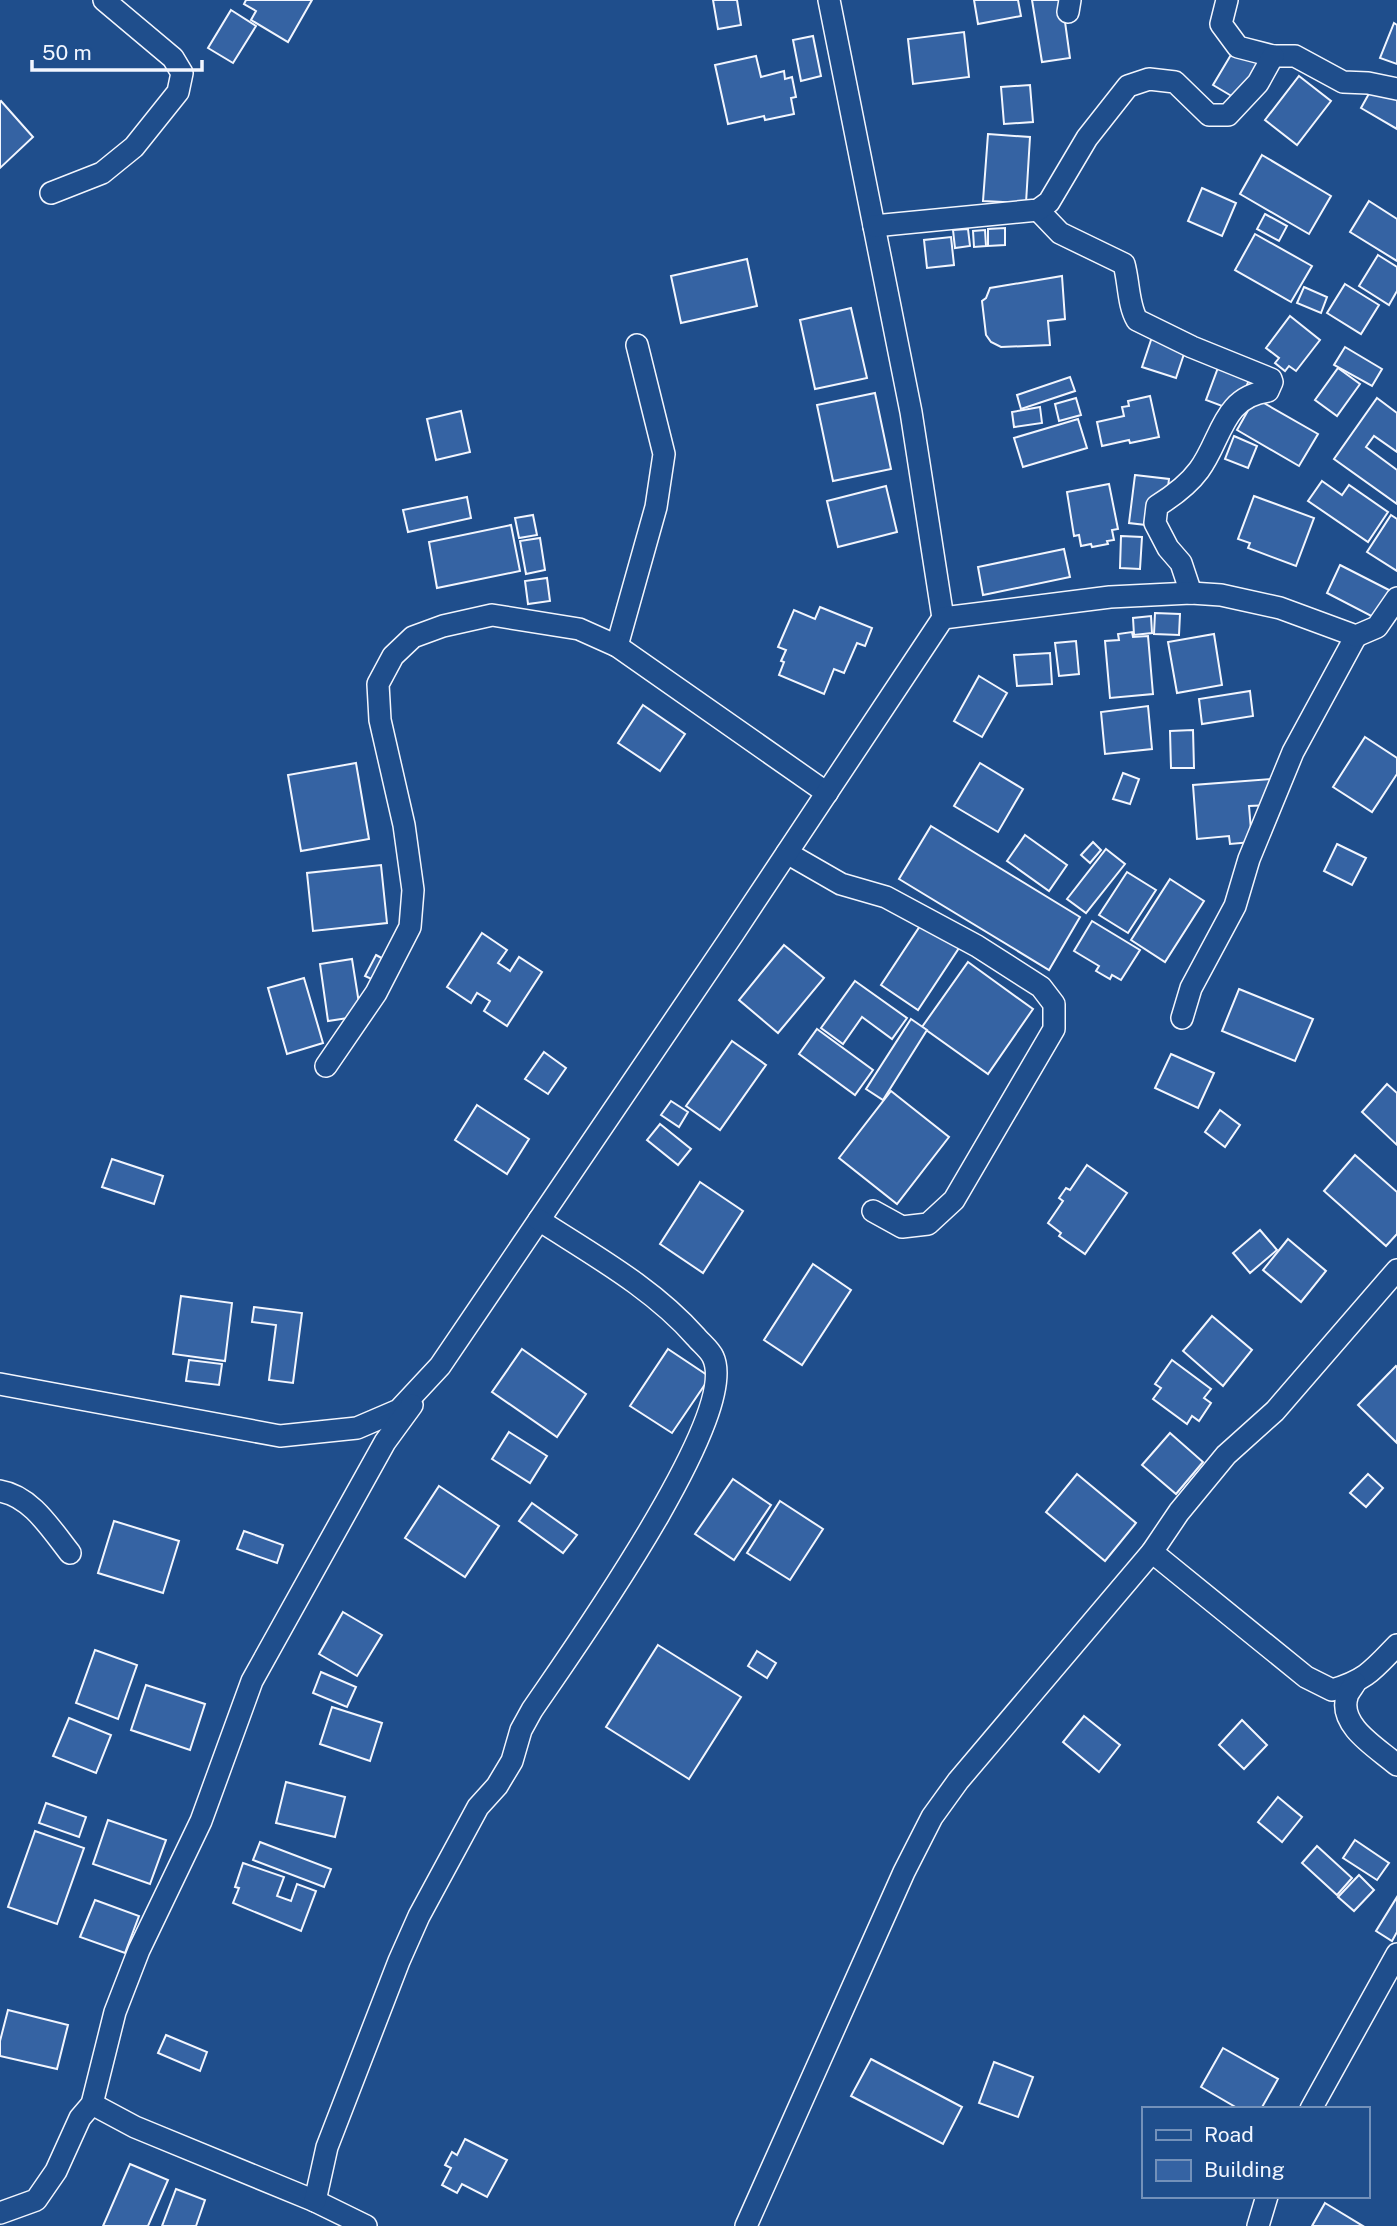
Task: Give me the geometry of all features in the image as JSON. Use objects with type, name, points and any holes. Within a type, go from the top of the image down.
[{"type":"street","points":[[51,193],[102,173],[134,147],[178,92],[182,73],[173,58],[104,0]]},
{"type":"street","points":[[0,2213],[37,2200],[56,2171],[80,2118],[92,2104],[115,2011],[139,1950],[201,1821],[252,1681],[385,1442],[539,1220],[943,618],[911,412],[829,0]]},
{"type":"street","points":[[1227,0],[1221,24],[1238,47],[1273,56],[1295,56],[1343,82],[1368,83],[1397,89]]},
{"type":"street","points":[[874,226],[1038,210],[1049,202],[1087,138],[1128,86],[1149,79],[1175,82],[1209,115],[1228,115],[1258,83],[1273,56]]},
{"type":"street","points":[[1038,210],[1060,233],[1124,264],[1129,281],[1132,312],[1137,320],[1192,347],[1271,379],[1268,391],[1242,399],[1233,407],[1200,469],[1181,491],[1157,506],[1155,523],[1168,548],[1181,563],[1191,593]]},
{"type":"street","points":[[617,646],[656,507],[664,454],[637,345]]},
{"type":"street","points":[[943,618],[1110,597],[1191,593],[1221,595],[1280,608],[1356,636]]},
{"type":"street","points":[[1182,1018],[1191,988],[1235,905],[1249,859],[1293,752],[1356,636],[1377,627],[1397,597]]},
{"type":"street","points":[[326,1066],[376,993],[410,927],[413,890],[406,838],[380,720],[378,684],[393,656],[413,636],[492,615],[579,629],[617,646],[827,793]]},
{"type":"street","points":[[787,853],[841,884],[886,897],[977,946],[1041,987],[1054,1004],[1054,1029],[954,1200],[928,1224],[915,1226],[902,1227],[873,1211]]},
{"type":"street","points":[[315,2201],[327,2147],[419,1916],[478,1807],[497,1786],[512,1761],[532,1710],[664,1506],[694,1448],[713,1401],[716,1377],[713,1357],[681,1320],[633,1281],[539,1220]]},
{"type":"street","points":[[746,2226],[904,1872],[932,1816],[1152,1552],[1179,1512],[1226,1455],[1275,1411],[1397,1270]]},
{"type":"street","points":[[0,1384],[280,1436],[357,1428],[399,1410],[440,1366]]},
{"type":"street","points":[[0,1491],[18,1495],[46,1522],[70,1553]]},
{"type":"street","points":[[1152,1552],[1306,1677],[1332,1690],[1355,1683],[1370,1672],[1397,1644]]},
{"type":"street","points":[[1355,1683],[1346,1697],[1347,1716],[1357,1731],[1397,1765]]},
{"type":"street","points":[[1312,2107],[1397,1954]]},
{"type":"street","points":[[92,2104],[135,2127],[315,2201],[366,2226]]},
{"type":"street","points":[[1258,2226],[1266,2198]]},
{"type":"building","points":[[246,0],[312,0],[288,42],[251,20],[256,11],[244,4]]},
{"type":"building","points":[[713,0],[737,0],[741,25],[718,29]]},
{"type":"building","points":[[974,0],[1018,0],[1021,16],[978,24]]},
{"type":"building","points":[[1032,0],[1062,0],[1070,58],[1042,62]]},
{"type":"building","points":[[231,10],[256,26],[233,63],[208,48]]},
{"type":"building","points":[[1394,23],[1397,25],[1397,64],[1380,58]]},
{"type":"building","points":[[964,32],[969,77],[913,84],[908,39]]},
{"type":"building","points":[[813,36],[821,76],[801,81],[793,40]]},
{"type":"building","points":[[1235,48],[1262,64],[1240,101],[1213,85]]},
{"type":"building","points":[[756,56],[761,77],[784,71],[785,79],[792,77],[796,97],[791,98],[794,114],[765,120],[764,116],[728,124],[715,65]]},
{"type":"building","points":[[1299,76],[1331,101],[1297,145],[1265,120]]},
{"type":"building","points":[[1376,81],[1397,93],[1397,129],[1361,108]]},
{"type":"building","points":[[1030,85],[1033,122],[1004,124],[1001,87]]},
{"type":"building","points":[[0,102],[33,137],[0,168]]},
{"type":"building","points":[[988,134],[1030,137],[1026,203],[983,201]]},
{"type":"building","points":[[1262,155],[1331,196],[1309,234],[1240,194]]},
{"type":"building","points":[[1202,188],[1236,203],[1222,236],[1188,221]]},
{"type":"building","points":[[1369,201],[1397,219],[1397,261],[1350,232]]},
{"type":"building","points":[[1265,214],[1287,226],[1279,241],[1257,229]]},
{"type":"building","points":[[1005,228],[1005,245],[988,246],[988,229]]},
{"type":"building","points":[[968,229],[970,246],[955,248],[953,230]]},
{"type":"building","points":[[985,230],[986,246],[974,247],[973,231]]},
{"type":"building","points":[[1255,234],[1312,266],[1291,302],[1235,270]]},
{"type":"building","points":[[951,237],[954,265],[927,268],[924,240]]},
{"type":"building","points":[[1378,255],[1397,267],[1397,291],[1389,305],[1359,286]]},
{"type":"building","points":[[747,259],[757,306],[681,323],[671,276]]},
{"type":"building","points":[[1062,276],[1065,319],[1048,321],[1050,345],[1001,347],[991,342],[986,335],[982,301],[990,288]]},
{"type":"building","points":[[1345,284],[1379,305],[1361,334],[1327,313]]},
{"type":"building","points":[[1304,287],[1327,297],[1321,313],[1297,303]]},
{"type":"building","points":[[851,308],[867,378],[815,389],[800,320]]},
{"type":"building","points":[[1290,316],[1320,340],[1296,371],[1289,366],[1285,371],[1275,363],[1279,358],[1266,348]]},
{"type":"building","points":[[1153,334],[1187,345],[1176,378],[1142,367]]},
{"type":"building","points":[[1345,347],[1382,369],[1372,386],[1334,365]]},
{"type":"building","points":[[1219,365],[1250,376],[1238,412],[1206,400]]},
{"type":"building","points":[[1338,368],[1360,384],[1337,416],[1315,400]]},
{"type":"building","points":[[1070,377],[1075,391],[1021,409],[1017,395]]},
{"type":"building","points":[[875,393],[891,469],[833,481],[817,405]]},
{"type":"building","points":[[1150,396],[1159,437],[1102,446],[1097,422],[1124,416],[1122,407],[1129,406],[1128,401]]},
{"type":"building","points":[[1076,398],[1081,415],[1059,421],[1055,404]]},
{"type":"building","points":[[1255,398],[1318,434],[1299,466],[1237,430]]},
{"type":"building","points":[[1377,398],[1397,413],[1397,452],[1374,436],[1366,447],[1397,470],[1397,504],[1334,459]]},
{"type":"building","points":[[1040,407],[1042,423],[1014,427],[1012,412]]},
{"type":"building","points":[[461,411],[470,452],[436,460],[427,419]]},
{"type":"building","points":[[1078,419],[1087,448],[1023,467],[1014,438]]},
{"type":"building","points":[[1234,436],[1257,446],[1248,468],[1225,459]]},
{"type":"building","points":[[1135,475],[1169,479],[1163,527],[1129,523]]},
{"type":"building","points":[[1322,481],[1342,495],[1349,485],[1388,512],[1368,542],[1308,501]]},
{"type":"building","points":[[1109,484],[1118,529],[1112,530],[1114,540],[1092,547],[1091,544],[1081,546],[1079,535],[1074,536],[1067,492]]},
{"type":"building","points":[[886,486],[897,532],[838,547],[827,501]]},
{"type":"building","points":[[1254,496],[1314,518],[1296,566],[1248,548],[1250,543],[1238,539]]},
{"type":"building","points":[[467,497],[471,518],[408,532],[403,510]]},
{"type":"building","points":[[533,515],[537,535],[519,538],[515,518]]},
{"type":"building","points":[[1391,515],[1397,519],[1397,571],[1367,552]]},
{"type":"building","points":[[511,525],[520,571],[437,588],[429,542]]},
{"type":"building","points":[[1121,536],[1142,537],[1140,569],[1120,568]]},
{"type":"building","points":[[540,538],[545,570],[526,574],[520,541]]},
{"type":"building","points":[[1064,549],[1070,577],[983,595],[978,567]]},
{"type":"building","points":[[1340,565],[1391,591],[1377,619],[1327,593]]},
{"type":"building","points":[[547,578],[550,601],[528,604],[525,581]]},
{"type":"building","points":[[820,607],[872,628],[865,646],[857,643],[844,673],[834,669],[824,694],[779,675],[786,650],[778,647],[794,610],[815,619]]},
{"type":"building","points":[[1155,613],[1180,614],[1179,635],[1154,634]]},
{"type":"building","points":[[1151,616],[1152,633],[1134,635],[1133,618]]},
{"type":"building","points":[[1132,632],[1133,637],[1148,636],[1153,694],[1110,698],[1105,641],[1119,640],[1118,634]]},
{"type":"building","points":[[1214,634],[1222,685],[1177,693],[1168,642]]},
{"type":"building","points":[[1076,641],[1079,674],[1059,676],[1055,643]]},
{"type":"building","points":[[1050,653],[1052,684],[1017,686],[1014,655]]},
{"type":"building","points":[[979,676],[1007,693],[982,737],[954,721]]},
{"type":"building","points":[[1250,691],[1253,716],[1202,724],[1199,699]]},
{"type":"building","points":[[643,705],[685,734],[660,771],[618,743]]},
{"type":"building","points":[[1148,706],[1152,749],[1105,754],[1101,712]]},
{"type":"building","points":[[1193,730],[1194,768],[1171,768],[1170,731]]},
{"type":"building","points":[[1365,737],[1397,758],[1397,774],[1372,812],[1333,787]]},
{"type":"building","points":[[356,763],[369,839],[301,851],[288,775]]},
{"type":"building","points":[[980,763],[1023,789],[998,832],[954,806]]},
{"type":"building","points":[[1123,773],[1139,779],[1130,804],[1113,799]]},
{"type":"building","points":[[1271,779],[1273,805],[1249,806],[1252,842],[1230,844],[1229,836],[1197,839],[1193,785]]},
{"type":"building","points":[[931,826],[1080,917],[1049,970],[899,879]]},
{"type":"building","points":[[1025,835],[1067,865],[1049,891],[1007,861]]},
{"type":"building","points":[[1093,842],[1101,850],[1090,863],[1081,855]]},
{"type":"building","points":[[1337,844],[1366,858],[1352,885],[1324,871]]},
{"type":"building","points":[[1106,849],[1125,864],[1086,913],[1067,899]]},
{"type":"building","points":[[381,865],[387,923],[313,931],[307,873]]},
{"type":"building","points":[[1127,872],[1156,890],[1128,933],[1099,915]]},
{"type":"building","points":[[1170,879],[1204,901],[1165,962],[1131,940]]},
{"type":"building","points":[[1092,921],[1140,950],[1121,980],[1112,975],[1110,979],[1096,971],[1099,966],[1074,951]]},
{"type":"building","points":[[922,923],[959,948],[918,1010],[881,985]]},
{"type":"building","points":[[482,933],[507,950],[498,963],[510,971],[519,957],[542,972],[507,1026],[484,1011],[490,1001],[477,993],[471,1003],[447,987]]},
{"type":"building","points":[[784,945],[824,978],[778,1033],[739,1000]]},
{"type":"building","points":[[376,955],[389,962],[378,982],[365,976]]},
{"type":"building","points":[[352,959],[361,1016],[328,1021],[320,964]]},
{"type":"building","points":[[968,962],[1033,1009],[988,1074],[922,1027]]},
{"type":"building","points":[[304,978],[323,1043],[287,1054],[268,988]]},
{"type":"building","points":[[855,981],[907,1018],[892,1039],[862,1017],[843,1044],[821,1028]]},
{"type":"building","points":[[1239,989],[1313,1019],[1295,1061],[1222,1031]]},
{"type":"building","points":[[911,1019],[927,1030],[883,1100],[866,1089]]},
{"type":"building","points":[[817,1029],[873,1070],[855,1095],[799,1054]]},
{"type":"building","points":[[732,1041],[766,1065],[720,1130],[686,1106]]},
{"type":"building","points":[[544,1052],[566,1068],[548,1094],[525,1079]]},
{"type":"building","points":[[1171,1054],[1214,1073],[1198,1108],[1155,1088]]},
{"type":"building","points":[[1387,1084],[1397,1093],[1397,1145],[1362,1112]]},
{"type":"building","points":[[891,1091],[949,1137],[897,1204],[839,1158]]},
{"type":"building","points":[[671,1101],[688,1112],[679,1127],[661,1115]]},
{"type":"building","points":[[477,1105],[529,1139],[507,1174],[455,1140]]},
{"type":"building","points":[[1220,1110],[1240,1125],[1225,1147],[1205,1132]]},
{"type":"building","points":[[660,1124],[691,1149],[678,1165],[647,1140]]},
{"type":"building","points":[[1355,1155],[1397,1192],[1397,1234],[1386,1246],[1324,1191]]},
{"type":"building","points":[[112,1159],[163,1176],[154,1204],[102,1187]]},
{"type":"building","points":[[1087,1165],[1127,1193],[1085,1254],[1059,1236],[1061,1233],[1048,1223],[1063,1201],[1059,1198],[1066,1188],[1070,1190]]},
{"type":"building","points":[[700,1182],[743,1211],[703,1273],[660,1244]]},
{"type":"building","points":[[1260,1230],[1277,1250],[1250,1273],[1233,1253]]},
{"type":"building","points":[[1288,1239],[1326,1271],[1301,1302],[1263,1270]]},
{"type":"building","points":[[813,1264],[851,1290],[802,1365],[764,1340]]},
{"type":"building","points":[[181,1296],[232,1303],[225,1361],[173,1354]]},
{"type":"building","points":[[254,1307],[302,1313],[293,1383],[269,1380],[276,1325],[252,1322]]},
{"type":"building","points":[[1212,1316],[1252,1350],[1223,1386],[1183,1351]]},
{"type":"building","points":[[522,1349],[586,1394],[557,1437],[492,1392]]},
{"type":"building","points":[[668,1349],[710,1377],[672,1433],[630,1406]]},
{"type":"building","points":[[189,1360],[222,1364],[219,1385],[186,1381]]},
{"type":"building","points":[[1172,1360],[1211,1389],[1204,1398],[1211,1403],[1199,1421],[1192,1416],[1187,1424],[1153,1399],[1161,1388],[1155,1384]]},
{"type":"building","points":[[1397,1367],[1397,1443],[1358,1405]]},
{"type":"building","points":[[509,1432],[547,1456],[530,1483],[492,1459]]},
{"type":"building","points":[[1170,1433],[1203,1462],[1176,1494],[1142,1465]]},
{"type":"building","points":[[1077,1474],[1136,1523],[1105,1561],[1046,1512]]},
{"type":"building","points":[[1368,1474],[1383,1488],[1366,1507],[1350,1493]]},
{"type":"building","points":[[733,1479],[771,1505],[734,1560],[695,1534]]},
{"type":"building","points":[[439,1486],[499,1526],[465,1577],[405,1538]]},
{"type":"building","points":[[780,1501],[823,1529],[790,1580],[747,1553]]},
{"type":"building","points":[[532,1503],[577,1535],[563,1553],[519,1521]]},
{"type":"building","points":[[114,1521],[179,1541],[163,1593],[98,1573]]},
{"type":"building","points":[[244,1531],[283,1545],[277,1563],[237,1549]]},
{"type":"building","points":[[343,1612],[382,1635],[357,1676],[319,1654]]},
{"type":"building","points":[[658,1645],[741,1697],[689,1779],[606,1727]]},
{"type":"building","points":[[95,1650],[137,1665],[118,1719],[76,1703]]},
{"type":"building","points":[[757,1651],[776,1663],[767,1678],[748,1666]]},
{"type":"building","points":[[321,1672],[356,1687],[347,1707],[313,1693]]},
{"type":"building","points":[[146,1685],[205,1704],[190,1750],[131,1730]]},
{"type":"building","points":[[332,1707],[382,1723],[370,1761],[320,1744]]},
{"type":"building","points":[[1084,1716],[1120,1745],[1099,1772],[1063,1742]]},
{"type":"building","points":[[69,1718],[111,1735],[96,1773],[53,1756]]},
{"type":"building","points":[[1242,1720],[1267,1745],[1244,1769],[1219,1745]]},
{"type":"building","points":[[286,1782],[345,1797],[335,1837],[276,1823]]},
{"type":"building","points":[[1278,1797],[1302,1817],[1282,1842],[1258,1822]]},
{"type":"building","points":[[46,1803],[86,1817],[79,1837],[39,1823]]},
{"type":"building","points":[[108,1820],[166,1840],[150,1884],[93,1864]]},
{"type":"building","points":[[35,1831],[84,1848],[57,1924],[8,1907]]},
{"type":"building","points":[[1355,1840],[1389,1863],[1377,1880],[1343,1858]]},
{"type":"building","points":[[260,1842],[331,1869],[324,1887],[253,1860]]},
{"type":"building","points":[[1317,1846],[1352,1878],[1337,1895],[1302,1863]]},
{"type":"building","points":[[243,1863],[284,1877],[277,1896],[291,1901],[297,1884],[316,1891],[301,1931],[233,1903],[239,1888],[235,1887]]},
{"type":"building","points":[[1359,1875],[1374,1890],[1354,1911],[1338,1897]]},
{"type":"building","points":[[1397,1897],[1397,1932],[1392,1941],[1376,1931]]},
{"type":"building","points":[[95,1900],[139,1916],[125,1953],[80,1937]]},
{"type":"building","points":[[8,2010],[68,2025],[57,2069],[0,2056],[0,2041]]},
{"type":"building","points":[[166,2035],[207,2052],[200,2071],[158,2053]]},
{"type":"building","points":[[1223,2048],[1278,2079],[1262,2107],[1236,2107],[1201,2087]]},
{"type":"building","points":[[871,2059],[962,2107],[943,2144],[851,2096]]},
{"type":"building","points":[[994,2062],[1033,2077],[1018,2117],[979,2103]]},
{"type":"building","points":[[465,2139],[507,2160],[487,2197],[462,2184],[457,2193],[442,2185],[451,2168],[445,2165],[452,2152],[457,2155]]},
{"type":"building","points":[[130,2164],[168,2180],[148,2226],[103,2226]]},
{"type":"building","points":[[176,2189],[205,2200],[196,2226],[162,2226]]},
{"type":"building","points":[[1325,2203],[1363,2226],[1312,2226]]}]
